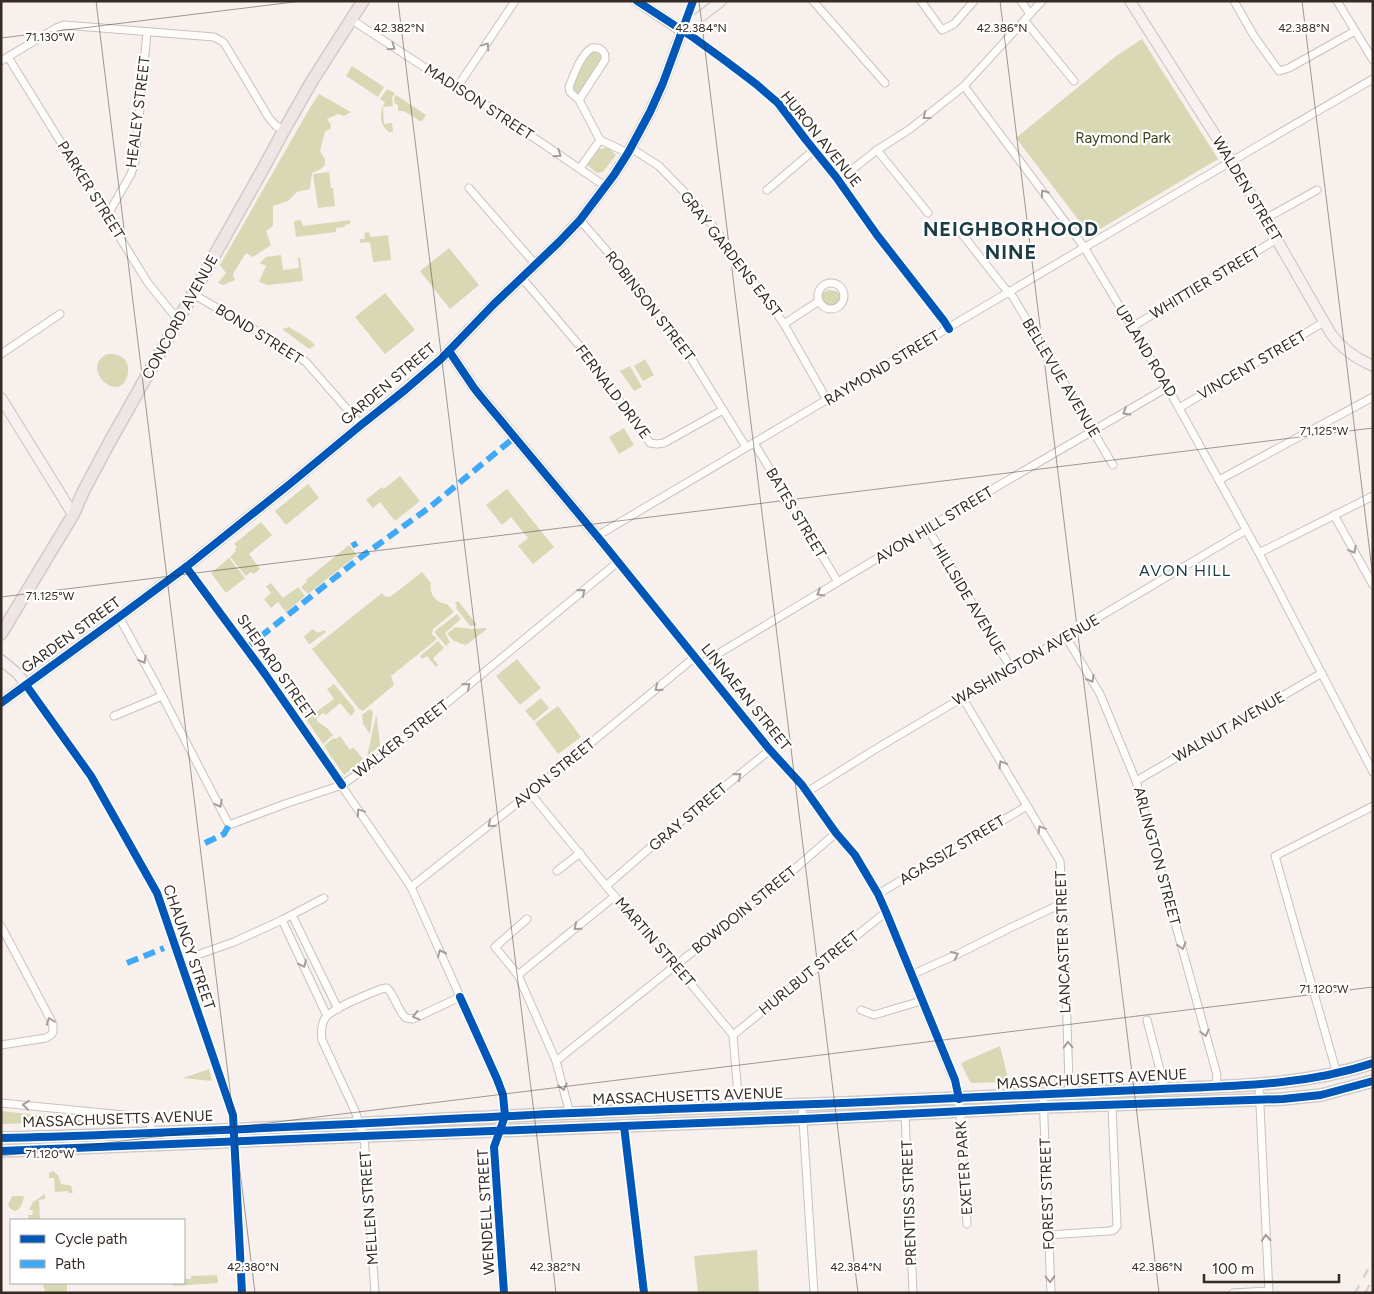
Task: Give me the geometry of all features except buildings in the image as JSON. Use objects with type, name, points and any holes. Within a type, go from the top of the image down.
[{"type":"main road","name":"CONCORD AVENUE","points":[[1,634],[72,515],[108,445],[284,130],[363,1]]},
{"type":"main road","name":"MASSACHUSETTS AVENUE","points":[[1,1138],[1259,1085],[1306,1080],[1337,1074],[1373,1063]]},
{"type":"main road","name":"MASSACHUSETTS AVENUE","points":[[1,1151],[1290,1099],[1313,1096],[1373,1081]]},
{"type":"street","points":[[458,86],[515,1]]},
{"type":"street","name":"HURON AVENUE","points":[[637,1],[723,59],[778,103],[839,180],[877,235],[949,329]]},
{"type":"street","name":"GARDEN STREET","points":[[1,703],[186,567],[405,390],[449,351],[493,305],[536,265],[580,220],[629,151],[663,83],[693,1]]},
{"type":"street","points":[[682,31],[721,1]]},
{"type":"street","points":[[813,1],[885,83]]},
{"type":"street","points":[[921,1],[942,30],[954,24],[974,1]]},
{"type":"street","points":[[1020,1],[1030,14]]},
{"type":"street","points":[[839,180],[876,150],[910,129],[964,86],[1042,1]]},
{"type":"street","name":"WALDEN STREET","points":[[1130,1],[1231,160],[1324,322],[1339,344],[1350,354],[1373,366]]},
{"type":"street","points":[[1234,1],[1254,36],[1279,71],[1289,68],[1355,31]]},
{"type":"street","points":[[1337,1],[1373,60]]},
{"type":"street","name":"MADISON STREET","points":[[352,20],[424,67],[458,86],[605,186]]},
{"type":"street","points":[[1025,21],[1074,81]]},
{"type":"street","points":[[5,59],[64,25],[210,37],[219,40],[226,46],[269,118],[276,126],[284,130]]},
{"type":"street","name":"HEALEY STREET","points":[[107,216],[131,174],[135,162],[147,32]]},
{"type":"street","points":[[579,100],[605,60],[604,53],[600,49],[592,48],[586,53],[569,87],[570,92],[579,100],[600,140],[580,168]]},
{"type":"street","name":"PARKER STREET","points":[[5,59],[148,282],[178,320]]},
{"type":"street","name":"RAYMOND STREET","points":[[597,536],[949,329],[1231,160],[1373,79]]},
{"type":"street","name":"UPLAND ROAD","points":[[964,86],[1084,247],[1168,387],[1259,553],[1373,772]]},
{"type":"street","name":"GRAY GARDENS EAST","points":[[600,140],[629,151],[659,166],[692,201],[728,245],[784,324],[828,400]]},
{"type":"street","points":[[767,190],[814,150]]},
{"type":"street","points":[[876,150],[928,213]]},
{"type":"street","points":[[469,188],[536,265]]},
{"type":"street","points":[[1266,219],[1317,190]]},
{"type":"street","name":"ROBINSON STREET","points":[[580,220],[683,345],[746,447]]},
{"type":"street","name":"BELLEVUE AVENUE","points":[[962,234],[1013,297],[1113,466]]},
{"type":"street","name":"WHITTIER STREET","points":[[1132,327],[1277,239]]},
{"type":"street","name":"FERNALD DRIVE","points":[[522,278],[584,351],[650,443],[664,443],[723,410]]},
{"type":"street","name":"BOND STREET","points":[[194,294],[284,346],[306,362],[360,425]]},
{"type":"street","name":"GRAY GARDENS EAST","points":[[784,324],[819,301]]},
{"type":"street","points":[[1,354],[60,314]]},
{"type":"street","name":"VINCENT STREET","points":[[1179,408],[1324,322]]},
{"type":"street","name":"LINNAEAN STREET","points":[[449,351],[482,398],[597,536],[770,750],[807,792],[836,833],[855,855],[878,894],[955,1080],[960,1112]]},
{"type":"street","name":"AVON HILL STREET","points":[[701,664],[1168,387]]},
{"type":"street","points":[[1219,480],[1373,397]]},
{"type":"street","points":[[1,398],[72,515]]},
{"type":"street","name":"BATES STREET","points":[[754,443],[838,582]]},
{"type":"street","points":[[1259,553],[1373,496]]},
{"type":"street","points":[[1334,515],[1373,585]]},
{"type":"street","name":"HILLSIDE AVENUE","points":[[928,529],[1010,668]]},
{"type":"street","name":"WASHINGTON AVENUE","points":[[807,792],[1010,668],[1066,637],[1246,530]]},
{"type":"street","name":"WALKER STREET","points":[[119,618],[229,825],[342,785],[385,754],[618,562]]},
{"type":"street","name":"SHEPARD STREET","points":[[186,567],[265,674],[411,887],[503,1095],[505,1116],[500,1131]]},
{"type":"street","name":"ARLINGTON STREET","points":[[1066,637],[1100,694],[1136,781],[1217,1075],[1216,1087]]},
{"type":"street","name":"AVON STREET","points":[[411,887],[530,793],[696,657]]},
{"type":"street","points":[[1,660],[18,674],[26,685]]},
{"type":"street","name":"WALNUT AVENUE","points":[[1136,781],[1322,673]]},
{"type":"street","name":"CHAUNCY STREET","points":[[26,685],[91,776],[158,893],[233,1116],[242,1293]]},
{"type":"street","points":[[114,716],[162,696]]},
{"type":"street","name":"LANCASTER STREET","points":[[962,697],[1060,861],[1063,903],[1068,1094]]},
{"type":"street","name":"GRAY STREET","points":[[606,886],[674,827],[770,750]]},
{"type":"street","name":"MARTIN STREET","points":[[530,793],[606,886],[733,1035]]},
{"type":"street","name":"AGASSIZ STREET","points":[[878,894],[1027,806]]},
{"type":"street","points":[[1337,1074],[1275,856],[1373,806]]},
{"type":"street","name":"BOWDOIN STREET","points":[[556,1061],[775,886],[836,833]]},
{"type":"street","points":[[557,872],[580,853]]},
{"type":"street","points":[[518,975],[615,896]]},
{"type":"street","points":[[180,961],[234,942],[324,898]]},
{"type":"street","points":[[911,975],[1063,903]]},
{"type":"street","name":"HURLBUT STREET","points":[[733,1035],[886,912]]},
{"type":"street","points":[[292,915],[338,1009]]},
{"type":"street","points":[[527,919],[495,947],[518,975],[556,1061],[570,1114]]},
{"type":"street","points":[[282,920],[327,1016],[338,1009],[387,988],[392,993],[401,1014],[406,1018],[414,1019],[460,997]]},
{"type":"street","points":[[1,926],[53,1028],[51,1035],[46,1038],[1,1045]]},
{"type":"street","points":[[861,1010],[874,1015],[921,1001]]},
{"type":"street","name":"MELLEN STREET","points":[[327,1016],[321,1029],[322,1040],[364,1136],[375,1293]]},
{"type":"street","points":[[1147,1020],[1165,1089]]},
{"type":"street","points":[[733,1035],[739,1107]]},
{"type":"street","points":[[1233,1293],[1269,1292],[1259,1085]]},
{"type":"street","name":"FOREST STREET","points":[[1042,1095],[1050,1293]]},
{"type":"street","name":"MASSACHUSETTS AVENUE","points":[[1,1103],[144,1117],[148,1120],[153,1132]]},
{"type":"street","points":[[802,1105],[814,1293]]},
{"type":"street","points":[[1048,1235],[1109,1231],[1114,1230],[1117,1226],[1112,1106]]},
{"type":"street","name":"EXETER PARK","points":[[960,1112],[967,1224]]},
{"type":"street","name":"PRENTISS STREET","points":[[905,1114],[913,1293]]},
{"type":"street","points":[[624,1126],[644,1293]]},
{"type":"street","name":"WENDELL STREET","points":[[500,1131],[494,1147],[504,1293]]},
{"type":"green space","name":"Raymond Park","points":[[1142,39],[1218,159],[1090,235],[1016,138],[1116,56]]},
{"type":"green space","points":[[590,52],[598,52],[601,56],[600,61],[592,76],[578,93],[572,90],[583,60]]},
{"type":"green space","points":[[352,66],[384,87],[378,97],[346,76]]},
{"type":"green space","points":[[387,89],[395,93],[392,98],[393,106],[383,107],[385,102],[380,99]]},
{"type":"green space","points":[[319,94],[351,112],[344,116],[338,114],[327,119],[331,125],[330,129],[325,132],[320,151],[325,159],[325,165],[312,173],[310,189],[297,192],[288,201],[273,206],[273,226],[266,231],[271,245],[253,257],[246,253],[233,274],[235,280],[223,285],[218,283],[226,273],[220,265]]},
{"type":"green space","points":[[396,95],[426,115],[422,121],[404,111],[398,111],[398,105],[395,104],[394,98]]},
{"type":"green space","points":[[383,107],[384,124],[392,123],[393,132],[389,132],[382,122]]},
{"type":"green space","points":[[606,148],[616,155],[603,172],[597,173],[587,165],[599,149]]},
{"type":"green space","points":[[329,172],[335,206],[318,208],[313,174]]},
{"type":"green space","points":[[301,220],[303,226],[350,220],[350,224],[345,225],[345,227],[336,228],[336,232],[296,237],[294,221]]},
{"type":"green space","points":[[369,232],[371,237],[388,235],[391,260],[373,262],[370,242],[360,243],[360,239],[365,239],[364,233]]},
{"type":"green space","points":[[449,248],[479,285],[450,309],[420,271]]},
{"type":"green space","points":[[281,255],[283,270],[299,268],[298,258],[300,257],[303,281],[268,285],[259,282],[266,266],[260,263],[266,257]]},
{"type":"green space","points":[[828,290],[836,291],[841,295],[840,303],[830,305],[823,301],[822,293]]},
{"type":"green space","points":[[385,293],[415,330],[385,354],[355,317]]},
{"type":"green space","points":[[289,327],[315,345],[309,349],[282,329]]},
{"type":"green space","points":[[108,354],[120,356],[127,364],[128,373],[124,383],[118,387],[110,386],[99,375],[97,367],[100,360]]},
{"type":"green space","points":[[645,359],[654,375],[643,381],[634,366]]},
{"type":"green space","points":[[630,366],[642,387],[634,391],[620,371]]},
{"type":"green space","points":[[624,428],[634,445],[619,454],[609,437]]},
{"type":"green space","points":[[400,476],[420,501],[395,521],[380,502],[373,508],[366,500]]},
{"type":"green space","points":[[308,484],[319,498],[286,525],[275,511]]},
{"type":"green space","points":[[507,489],[554,547],[533,564],[518,546],[528,538],[511,517],[502,525],[486,505]]},
{"type":"green space","points":[[261,522],[272,535],[249,554],[260,569],[254,574],[251,572],[246,576],[230,557],[236,551],[237,547],[234,544]]},
{"type":"green space","points":[[349,545],[357,555],[308,594],[301,587],[307,582],[306,580]]},
{"type":"green space","points":[[229,558],[245,578],[226,593],[211,573]]},
{"type":"green space","points":[[422,572],[431,583],[431,591],[434,597],[440,602],[447,604],[454,612],[433,629],[432,634],[437,639],[391,676],[394,685],[363,711],[359,709],[312,649],[382,593],[384,596],[390,597]]},
{"type":"green space","points":[[271,583],[283,598],[298,587],[305,596],[286,612],[278,602],[271,608],[264,599],[271,593],[266,586]]},
{"type":"green space","points":[[458,601],[477,625],[470,626],[456,608],[455,603]]},
{"type":"green space","points":[[457,614],[461,619],[445,633],[450,642],[446,646],[435,631]]},
{"type":"green space","points":[[455,627],[487,629],[466,645],[455,642],[447,634]]},
{"type":"green space","points":[[312,629],[318,633],[324,630],[326,632],[309,644],[304,637]]},
{"type":"green space","points":[[438,641],[444,648],[433,658],[438,665],[436,667],[427,656],[422,659],[420,656]]},
{"type":"green space","points":[[517,659],[541,688],[520,705],[496,676]]},
{"type":"green space","points":[[334,684],[355,711],[351,716],[340,703],[326,715],[323,713],[317,718],[317,721],[333,735],[323,744],[302,713],[309,708],[313,714],[334,699],[327,689]]},
{"type":"green space","points":[[541,698],[549,708],[534,721],[525,711]]},
{"type":"green space","points":[[558,706],[581,737],[558,754],[535,723]]},
{"type":"green space","points":[[370,709],[373,712],[370,734],[363,724],[362,715]]},
{"type":"green space","points":[[376,716],[380,746],[367,756]]},
{"type":"green space","points":[[340,736],[350,750],[353,747],[364,760],[344,775],[324,746],[333,738],[336,739]]},
{"type":"green space","points":[[1000,1046],[1009,1082],[970,1082],[961,1063]]},
{"type":"green space","points":[[209,1069],[212,1081],[183,1078]]},
{"type":"green space","points":[[1,1111],[67,1118],[67,1122],[1,1124]]},
{"type":"green space","points":[[83,1117],[105,1119],[103,1123],[71,1125],[71,1120],[80,1120]]},
{"type":"green space","points":[[53,1171],[58,1175],[61,1184],[71,1186],[73,1193],[68,1191],[55,1192],[54,1178],[49,1178],[49,1173]]},
{"type":"green space","points":[[45,1194],[45,1199],[39,1200],[40,1219],[29,1219],[28,1215],[32,1215],[33,1210],[29,1210],[33,1202]]},
{"type":"green space","points":[[12,1196],[24,1196],[21,1206],[16,1211],[8,1205]]},
{"type":"green space","points":[[757,1250],[759,1293],[698,1293],[694,1256]]},
{"type":"green space","points":[[217,1275],[218,1283],[173,1286],[172,1284],[185,1284],[185,1279],[191,1279],[191,1276]]},
{"type":"green space","points":[[42,1284],[67,1284],[67,1293],[46,1293]]},
{"type":"railway","points":[[1355,1293],[1373,1260]]},
{"type":"railway","points":[[1365,1293],[1373,1279]]},
{"type":"marked path","points":[[246,648],[361,557],[430,507],[515,437]]},
{"type":"marked path","points":[[352,546],[357,543]]},
{"type":"marked path","points":[[205,843],[224,834],[229,825]]},
{"type":"marked path","points":[[127,963],[164,948]]},
{"type":"cycle path","points":[[637,1],[694,38],[756,84],[778,103],[836,177],[877,235],[949,329]]},
{"type":"cycle path","points":[[1,703],[186,567],[405,390],[441,359],[493,305],[559,242],[580,220],[628,153],[663,83],[693,1]]},
{"type":"cycle path","points":[[449,351],[482,398],[602,542],[770,750],[802,785],[836,833],[855,855],[878,894],[886,912],[955,1080],[959,1099]]},
{"type":"cycle path","points":[[186,567],[265,674],[342,785]]},
{"type":"cycle path","points":[[26,685],[91,776],[157,893],[233,1115],[242,1293]]},
{"type":"cycle path","points":[[460,997],[503,1095],[505,1116],[494,1147],[504,1293]]},
{"type":"cycle path","points":[[1,1138],[1241,1086],[1294,1081],[1347,1071],[1373,1063]]},
{"type":"cycle path","points":[[1,1151],[803,1119],[1043,1107],[1283,1099],[1321,1095],[1373,1081]]},
{"type":"cycle path","points":[[624,1126],[644,1293]]},
{"type":"district","name":"NEIGHBORHOOD NINE","points":[[1011,240]]},
{"type":"district","name":"AVON HILL","points":[[1185,570]]}]
